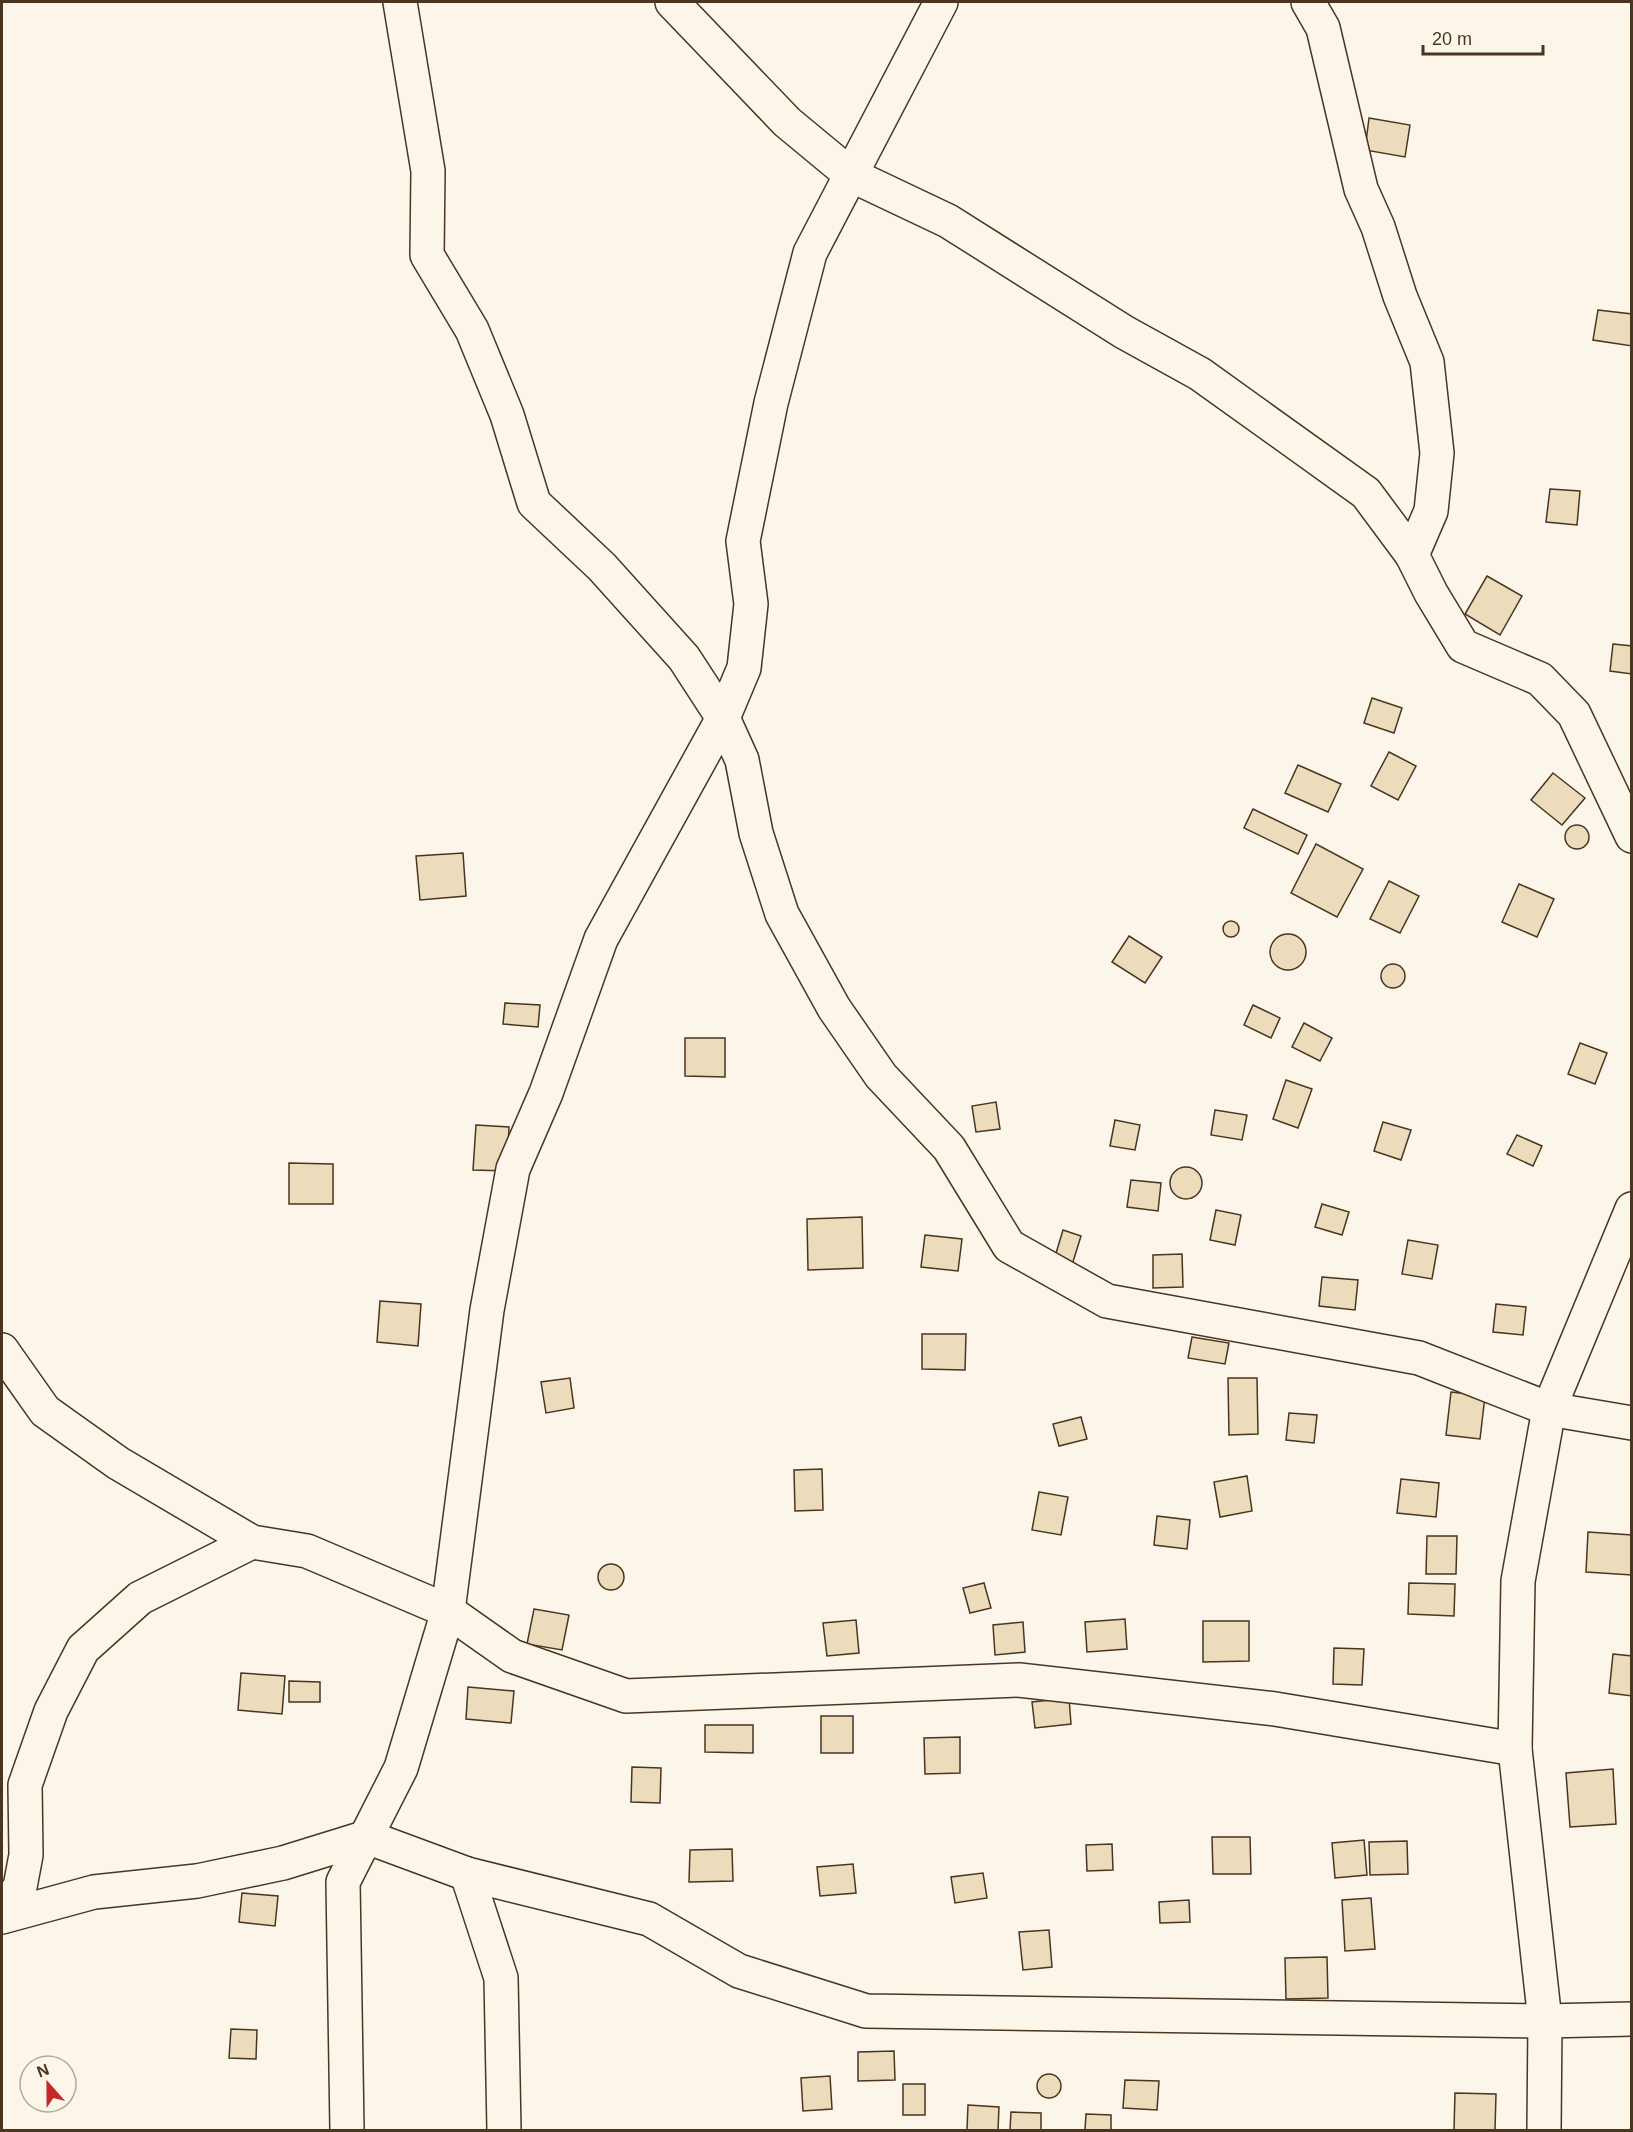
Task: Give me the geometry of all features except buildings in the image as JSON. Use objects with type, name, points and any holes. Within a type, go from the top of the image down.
[{"type":"street","points":[[400,2],[428,171],[427,255],[472,330],[507,415],[534,502],[602,567],[684,658],[723,718],[742,760],[756,833],[783,914],[828,998],[880,1076],[949,1148],[1009,1246],[1107,1301],[1419,1358],[1549,1409],[1632,1423]]},
{"type":"street","points":[[672,2],[787,122],[851,175],[948,221],[1124,332],[1200,374],[1366,493],[1412,555],[1431,593],[1463,646],[1540,680],[1574,714],[1632,836]]},
{"type":"street","points":[[347,2130],[343,1882],[401,1768],[448,1611],[487,1310],[513,1169],[546,1093],[601,939],[723,718],[744,668],[751,604],[743,541],[771,403],[810,253],[941,2]]},
{"type":"street","points":[[1308,2],[1323,28],[1361,189],[1378,227],[1400,296],[1427,362],[1437,453],[1431,511],[1412,555]]},
{"type":"street","points":[[1544,2130],[1545,2021],[1515,1749],[1518,1581],[1549,1409],[1632,1209]]},
{"type":"street","points":[[2,1350],[45,1411],[118,1463],[252,1542],[307,1551],[448,1611],[512,1656],[626,1696],[1019,1680],[1275,1709],[1515,1749]]},
{"type":"street","points":[[2,1911],[20,1887],[26,1855],[25,1785],[51,1711],[83,1649],[140,1598],[252,1542]]},
{"type":"street","points":[[2,1917],[94,1892],[197,1881],[283,1863],[367,1838],[467,1874],[650,1919],[739,1971],[866,2011],[1545,2021],[1632,2019]]},
{"type":"street","points":[[467,1874],[501,1978],[504,2130]]}]
